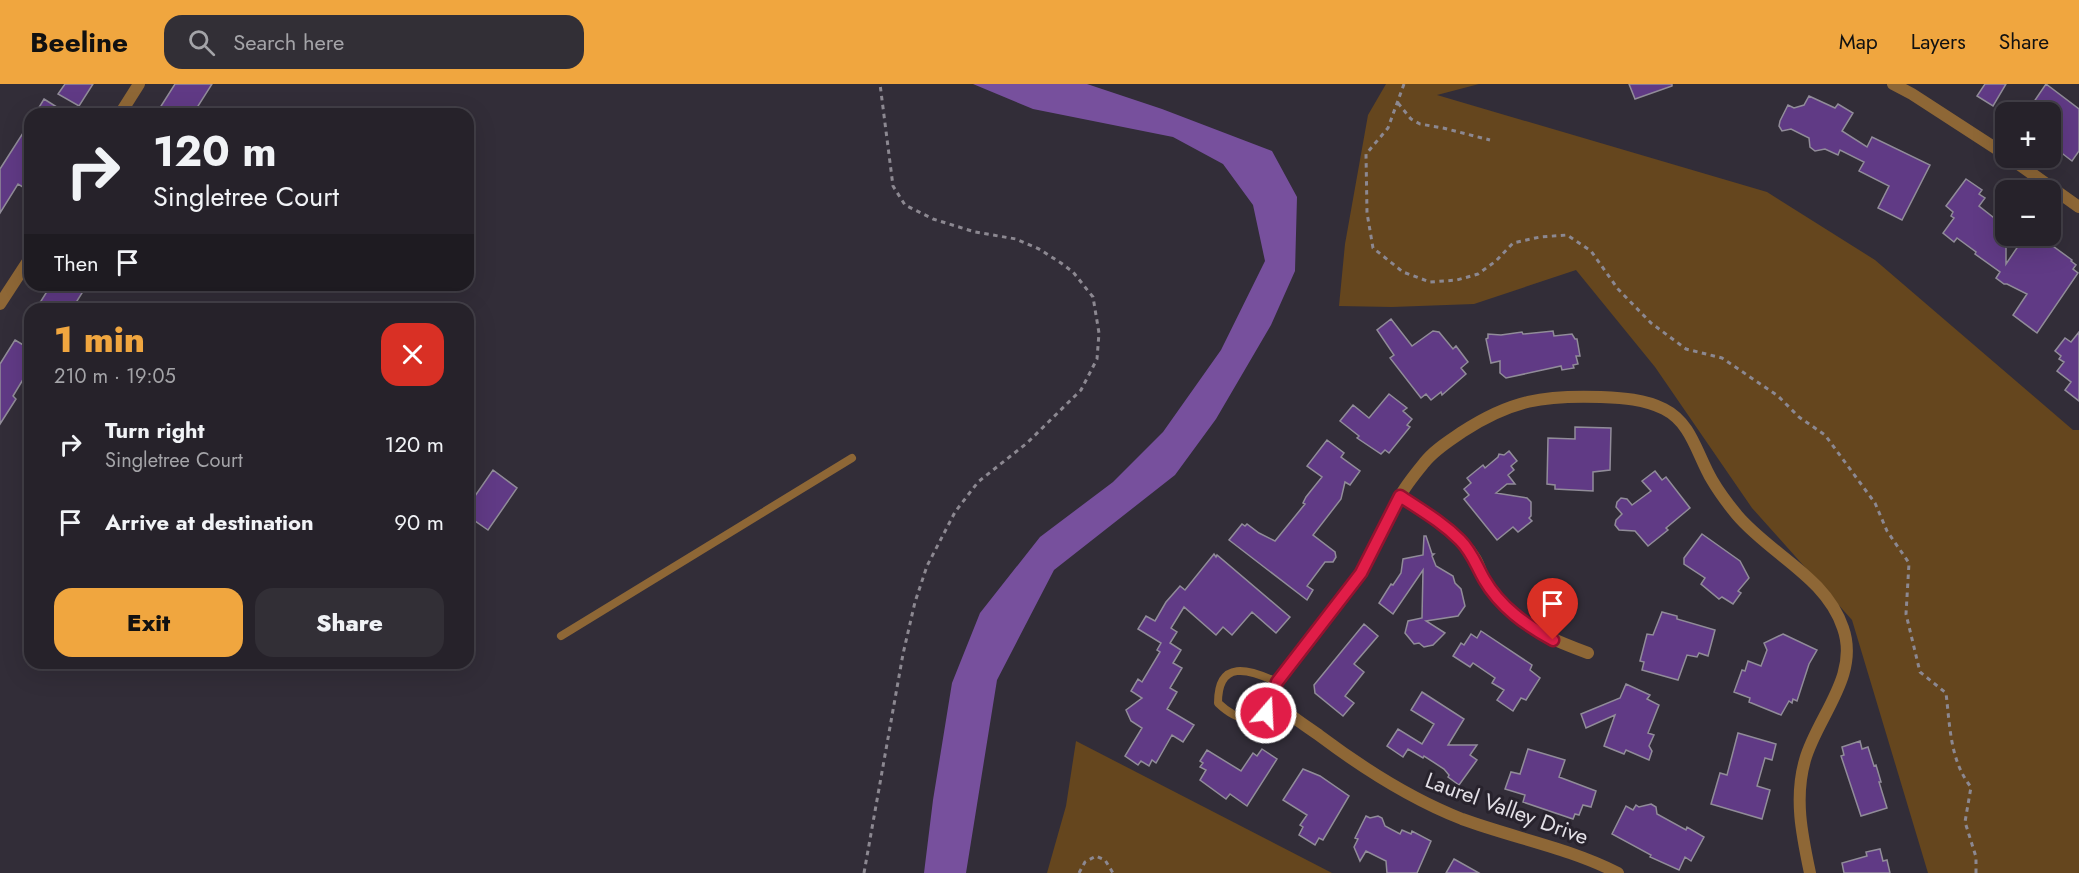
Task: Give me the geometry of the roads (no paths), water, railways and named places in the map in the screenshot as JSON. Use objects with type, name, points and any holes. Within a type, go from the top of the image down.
[{"type":"street","points":[[124,108],[139,84]]},
{"type":"street","points":[[1893,84],[1995,148]]},
{"type":"street","points":[[2024,168],[2079,207]]},
{"type":"street","points":[[0,304],[24,267]]},
{"type":"street","points":[[1278,704],[1273,694],[1277,682],[1361,573],[1400,496],[1425,461],[1445,444],[1507,407],[1529,400],[1562,396],[1630,398],[1648,402],[1666,410],[1690,432],[1711,479],[1727,503],[1751,531],[1823,592],[1835,608],[1844,630],[1848,650],[1843,675],[1831,704],[1815,732],[1804,761],[1799,792],[1800,825],[1810,873]]},
{"type":"street","points":[[1400,496],[1438,520],[1460,540],[1474,557],[1485,580],[1512,613],[1553,640],[1588,653]]},
{"type":"street","name":"Laurel Valley Drive","points":[[1278,704],[1374,773],[1414,798],[1463,819],[1595,861],[1618,873]]},
{"type":"lane","points":[[561,636],[852,458]]},
{"type":"lane","points":[[1277,682],[1242,670],[1226,676],[1218,688],[1218,703],[1229,714],[1252,719],[1278,704]]}]
